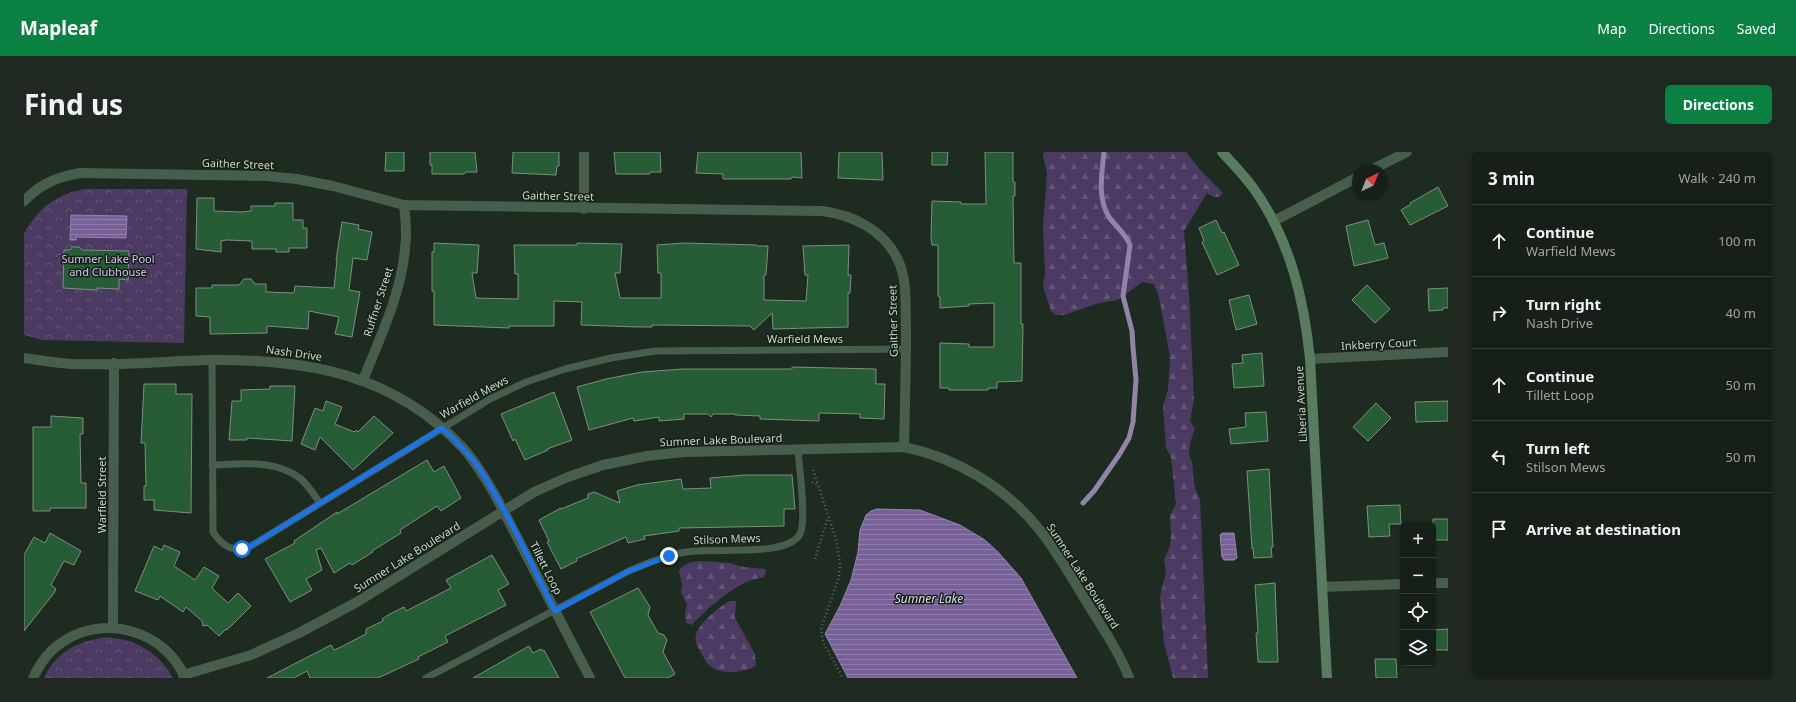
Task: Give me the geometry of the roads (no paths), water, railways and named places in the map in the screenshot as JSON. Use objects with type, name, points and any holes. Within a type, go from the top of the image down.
[{"type":"main road","name":"Liberia Avenue","points":[[1222,152],[1254,189],[1274,221],[1296,277],[1306,318],[1310,359],[1327,678]]},
{"type":"street","points":[[584,152],[584,209]]},
{"type":"street","points":[[1384,164],[1407,152]]},
{"type":"street","name":"Gaither Street","points":[[24,202],[33,192],[47,182],[63,176],[80,173],[282,177],[334,186],[404,205],[584,209],[822,211],[846,215],[857,220],[879,236],[897,259],[905,287],[906,349],[904,447]]},
{"type":"street","points":[[1274,221],[1352,180]]},
{"type":"street","name":"Ruffner Street","points":[[363,380],[390,312],[400,278],[405,249],[404,205]]},
{"type":"street","name":"Inkberry Court","points":[[1310,359],[1448,352]]},
{"type":"street","name":"Nash Drive","points":[[24,358],[73,364],[212,360],[261,361],[306,366],[340,373],[363,380],[392,394],[424,413],[442,428],[464,449],[478,467],[503,511]]},
{"type":"street","name":"Warfield Street","points":[[113,628],[114,363]]},
{"type":"street","name":"Sumner Lake Boulevard","points":[[184,676],[251,655],[299,633],[357,602],[534,492],[568,477],[603,465],[647,456],[684,452],[904,447],[939,456],[969,470],[995,486],[1019,506],[1040,530],[1060,560],[1110,642],[1129,678]]},
{"type":"street","name":"Tillett Loop","points":[[503,511],[590,678]]},
{"type":"street","points":[[1436,583],[1448,583]]},
{"type":"street","points":[[1323,587],[1400,584]]},
{"type":"street","points":[[33,678],[39,665],[47,655],[63,641],[78,633],[94,629],[113,628],[141,634],[158,644],[170,654],[184,676]]},
{"type":"lane","name":"Warfield Mews","points":[[212,360],[213,532],[220,543],[233,549],[242,549],[251,546],[490,399],[526,382],[566,369],[611,358],[655,351],[906,349]]},
{"type":"lane","name":"Stilson Mews","points":[[426,678],[629,571],[669,556],[703,550],[764,550],[782,547],[791,543],[801,534],[803,522],[798,449]]},
{"type":"lane","points":[[212,464],[269,464],[287,470],[302,479],[320,503]]},
{"type":"water","points":[[71,215],[127,216],[126,238],[76,237],[76,240],[70,240]]},
{"type":"water","name":"Sumner Lake","points":[[877,509],[920,510],[960,525],[985,540],[1021,578],[1077,678],[848,678],[825,634],[840,606],[851,580],[858,552],[860,530],[866,515]]},
{"type":"water","points":[[1222,533],[1234,533],[1237,558],[1234,560],[1224,560],[1222,557],[1220,535]]},
{"type":"waterway","points":[[1083,503],[1094,491],[1129,438],[1133,422],[1136,380],[1132,331],[1123,296],[1130,245],[1105,210],[1101,185],[1104,152]]},
{"type":"park label","name":"Sumner Lake Pool and Clubhouse","points":[[108,265]]}]
